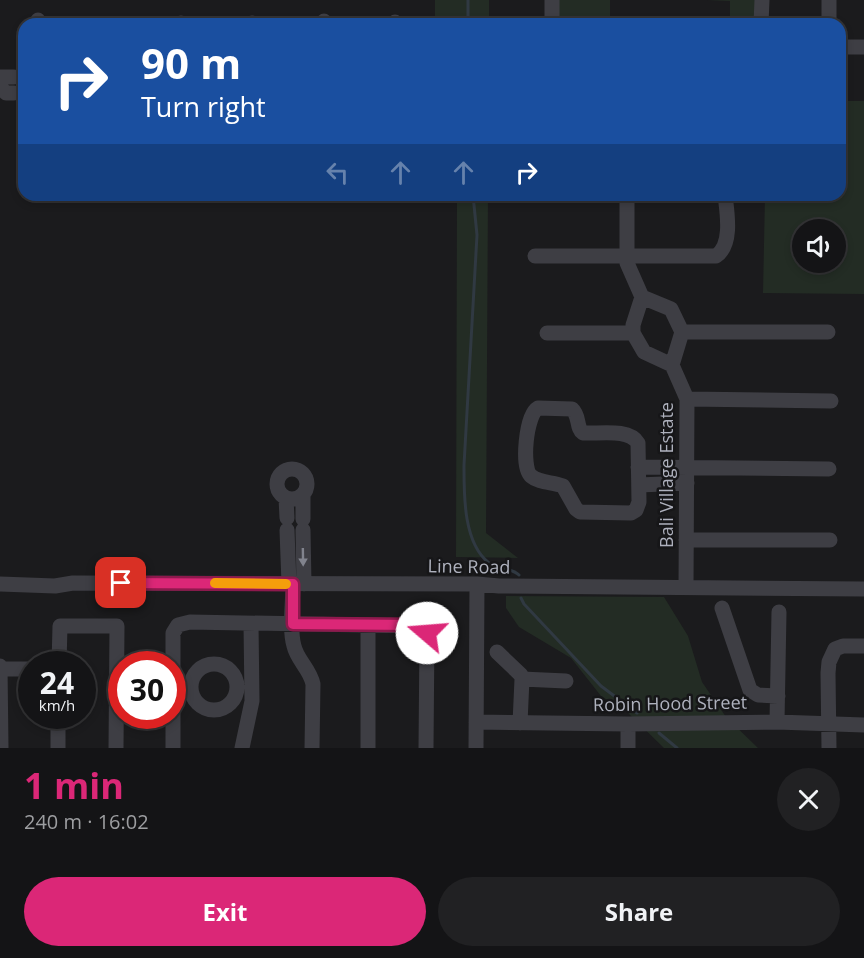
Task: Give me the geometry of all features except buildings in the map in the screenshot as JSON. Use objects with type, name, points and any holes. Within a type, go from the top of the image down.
[{"type":"street","points":[[552,0],[552,18]]},
{"type":"street","points":[[761,18],[762,0]]},
{"type":"street","points":[[829,0],[829,18]]},
{"type":"street","points":[[846,47],[864,47]]},
{"type":"street","points":[[627,201],[629,270],[642,297],[671,309],[682,332],[672,365],[644,352],[633,333],[633,325],[642,297]]},
{"type":"street","points":[[535,256],[716,256],[721,253],[726,240],[725,201]]},
{"type":"street","points":[[682,332],[828,332]]},
{"type":"street","points":[[547,333],[633,333]]},
{"type":"street","name":"Bali Village Estate","points":[[672,365],[687,399],[686,587]]},
{"type":"street","points":[[687,399],[831,401]]},
{"type":"street","points":[[538,408],[572,409],[577,413],[579,429],[583,433],[632,436],[638,443],[639,485],[638,506],[631,513],[580,512],[563,486],[537,480],[529,475],[525,467],[532,411],[538,408]]},
{"type":"street","points":[[638,467],[829,469]]},
{"type":"street","points":[[303,494],[294,499],[286,498],[279,491],[277,482],[281,474],[295,470],[304,476],[306,485],[303,494],[303,524],[295,584],[292,636],[294,648],[311,675],[313,684],[312,748]]},
{"type":"street","points":[[639,485],[687,483]]},
{"type":"street","points":[[286,498],[295,584]]},
{"type":"street","points":[[686,540],[830,540]]},
{"type":"street","name":"Line Road","points":[[0,576],[73,583],[477,584],[864,589]]},
{"type":"street","name":"Line Road","points":[[0,584],[55,586],[73,583]]},
{"type":"street","points":[[476,748],[477,584]]},
{"type":"street","points":[[722,608],[750,690],[758,695],[778,696]]},
{"type":"street","points":[[777,722],[779,612]]},
{"type":"street","points":[[173,651],[173,633],[178,625],[190,622],[416,625],[425,628],[426,748]]},
{"type":"street","points":[[242,748],[252,701],[244,684],[228,669],[214,664],[200,669],[192,681],[191,688],[197,703],[210,710],[218,710],[231,703],[244,684],[251,624]]},
{"type":"street","points":[[59,651],[60,626],[117,626],[116,748]]},
{"type":"street","points":[[368,626],[368,748]]},
{"type":"street","points":[[829,748],[828,673],[831,655],[843,646],[864,646]]},
{"type":"street","points":[[497,652],[521,675],[520,723]]},
{"type":"street","points":[[1,748],[1,667],[18,668]]},
{"type":"street","points":[[522,679],[566,681]]},
{"type":"street","points":[[186,687],[191,688]]},
{"type":"street","name":"Robin Hood Street","points":[[476,722],[864,724]]},
{"type":"street","points":[[628,724],[628,748]]},
{"type":"street","points":[[58,729],[58,748]]},
{"type":"street","points":[[173,729],[173,748]]},
{"type":"shaded area","points":[[435,0],[489,0],[489,18],[435,18]]},
{"type":"shaded area","points":[[559,0],[610,0],[610,18],[559,18]]},
{"type":"shaded area","points":[[707,0],[759,0],[759,18],[730,18],[730,1]]},
{"type":"shaded area","points":[[846,101],[864,101],[864,294],[763,293],[765,201],[846,201]]},
{"type":"shaded area","points":[[457,201],[488,201],[486,533],[518,558],[456,557]]},
{"type":"shaded area","points":[[506,596],[664,597],[688,636],[702,682],[726,717],[758,748],[664,748],[627,712],[601,696],[571,658],[519,627],[506,608]]},
{"type":"waterway","points":[[468,0],[468,18]]},
{"type":"waterway","points":[[474,201],[477,235],[464,465],[465,503],[470,531],[480,554],[492,565],[519,575]]},
{"type":"waterway","points":[[521,598],[524,604],[601,686],[637,713]]},
{"type":"waterway","points":[[659,733],[677,748]]},
{"type":"slow traffic","points":[[215,583],[286,584]]},
{"type":"route","points":[[121,583],[293,584],[293,624],[416,625],[425,628],[427,633]]}]
